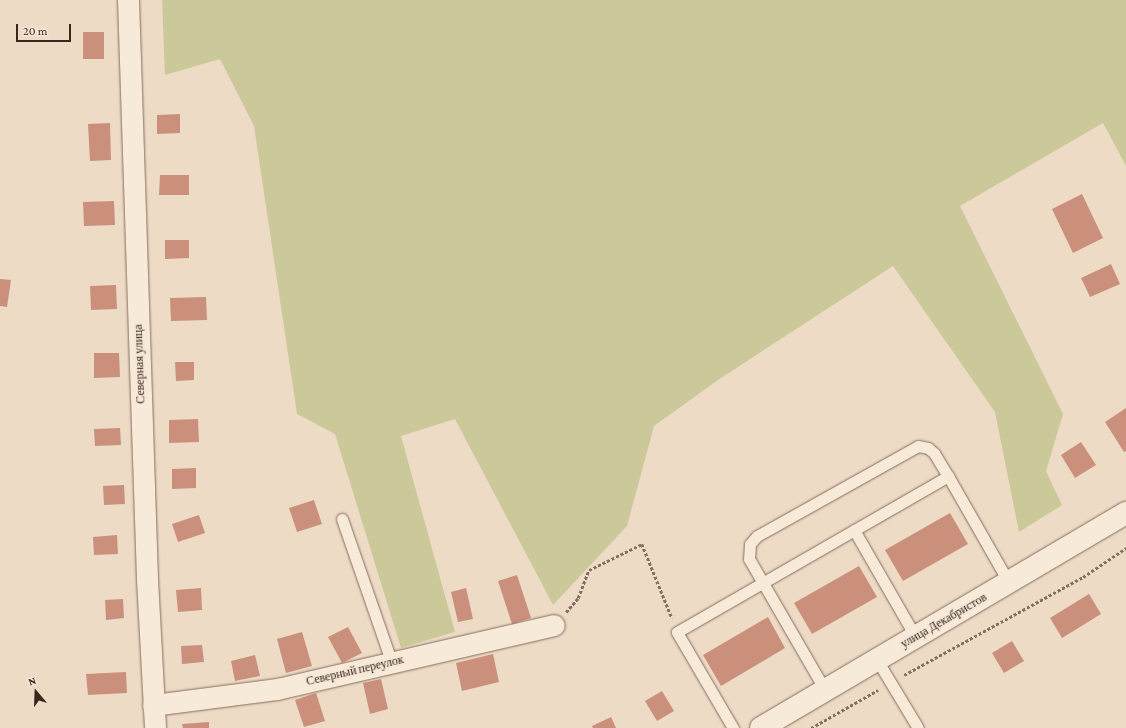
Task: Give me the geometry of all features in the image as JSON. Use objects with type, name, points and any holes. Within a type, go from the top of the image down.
[{"type":"street","name":"Северная улица","points":[[128,0],[146,563],[155,728]]},
{"type":"street","name":"улица Декабристов","points":[[761,728],[1126,513]]},
{"type":"street","name":"Северный переулок","points":[[153,706],[277,689],[554,625]]},
{"type":"lane","points":[[825,690],[749,559],[750,544],[757,536],[918,446],[928,448],[934,453],[1009,582]]},
{"type":"lane","points":[[733,728],[678,632],[948,476]]},
{"type":"lane","points":[[342,519],[392,663]]},
{"type":"lane","points":[[854,530],[916,638]]},
{"type":"lane","points":[[877,660],[918,728]]},
{"type":"path","points":[[554,625],[578,598],[589,570],[642,544],[678,632]]},
{"type":"path","points":[[811,728],[1083,576],[1126,548]]},
{"type":"shaded area","points":[[162,0],[1126,0],[1126,166],[1103,123],[960,206],[1063,414],[1046,471],[1062,505],[1019,532],[995,412],[893,266],[718,380],[654,426],[627,526],[553,605],[455,419],[401,436],[455,632],[401,648],[335,434],[297,414],[254,126],[220,59],[165,75]]},
{"type":"building","points":[[83,32],[104,32],[104,59],[83,59]]},
{"type":"building","points":[[180,114],[180,133],[157,134],[157,115]]},
{"type":"building","points":[[110,123],[111,160],[90,161],[88,124]]},
{"type":"building","points":[[160,175],[189,175],[189,195],[159,195]]},
{"type":"building","points":[[1082,194],[1103,238],[1073,253],[1052,209]]},
{"type":"building","points":[[114,201],[115,225],[84,226],[83,202]]},
{"type":"building","points":[[165,240],[189,240],[189,258],[165,259]]},
{"type":"building","points":[[1111,264],[1120,284],[1090,297],[1081,278]]},
{"type":"building","points":[[0,279],[11,280],[7,307],[0,306]]},
{"type":"building","points":[[116,285],[117,309],[91,310],[90,286]]},
{"type":"building","points":[[206,297],[207,320],[171,321],[170,298]]},
{"type":"building","points":[[94,353],[119,353],[120,377],[94,378]]},
{"type":"building","points":[[175,362],[194,362],[194,380],[176,381]]},
{"type":"building","points":[[1126,408],[1126,451],[1124,452],[1105,422]]},
{"type":"building","points":[[198,419],[199,442],[169,443],[169,420]]},
{"type":"building","points":[[120,428],[121,445],[95,446],[94,429]]},
{"type":"building","points":[[1081,442],[1096,465],[1075,478],[1061,455]]},
{"type":"building","points":[[196,468],[196,488],[172,489],[172,469]]},
{"type":"building","points":[[124,485],[125,504],[104,505],[103,486]]},
{"type":"building","points":[[314,500],[322,524],[297,532],[289,508]]},
{"type":"building","points":[[950,513],[968,544],[903,581],[885,550]]},
{"type":"building","points":[[199,515],[205,533],[178,542],[172,524]]},
{"type":"building","points":[[117,535],[118,554],[94,555],[93,537]]},
{"type":"building","points":[[859,566],[877,597],[812,634],[794,603]]},
{"type":"building","points":[[517,575],[531,618],[512,624],[498,581]]},
{"type":"building","points":[[201,588],[202,610],[178,612],[176,590]]},
{"type":"building","points":[[466,588],[473,619],[458,622],[451,592]]},
{"type":"building","points":[[1089,594],[1101,614],[1062,638],[1050,618]]},
{"type":"building","points":[[123,599],[124,618],[106,620],[105,600]]},
{"type":"building","points":[[768,617],[785,648],[721,686],[703,655]]},
{"type":"building","points":[[348,627],[362,653],[342,663],[328,637]]},
{"type":"building","points":[[302,632],[312,666],[286,673],[277,639]]},
{"type":"building","points":[[1012,641],[1024,661],[1004,673],[992,653]]},
{"type":"building","points":[[202,645],[204,662],[182,664],[181,646]]},
{"type":"building","points":[[493,654],[499,682],[462,691],[456,663]]},
{"type":"building","points":[[255,655],[260,676],[235,681],[231,661]]},
{"type":"building","points":[[126,672],[127,693],[88,695],[86,674]]},
{"type":"building","points":[[381,679],[388,709],[370,714],[363,683]]},
{"type":"building","points":[[662,691],[674,711],[657,721],[645,701]]},
{"type":"building","points":[[316,693],[325,721],[304,727],[295,700]]},
{"type":"building","points":[[611,717],[616,728],[593,728],[592,726]]},
{"type":"building","points":[[209,722],[209,728],[183,728],[182,724]]}]
